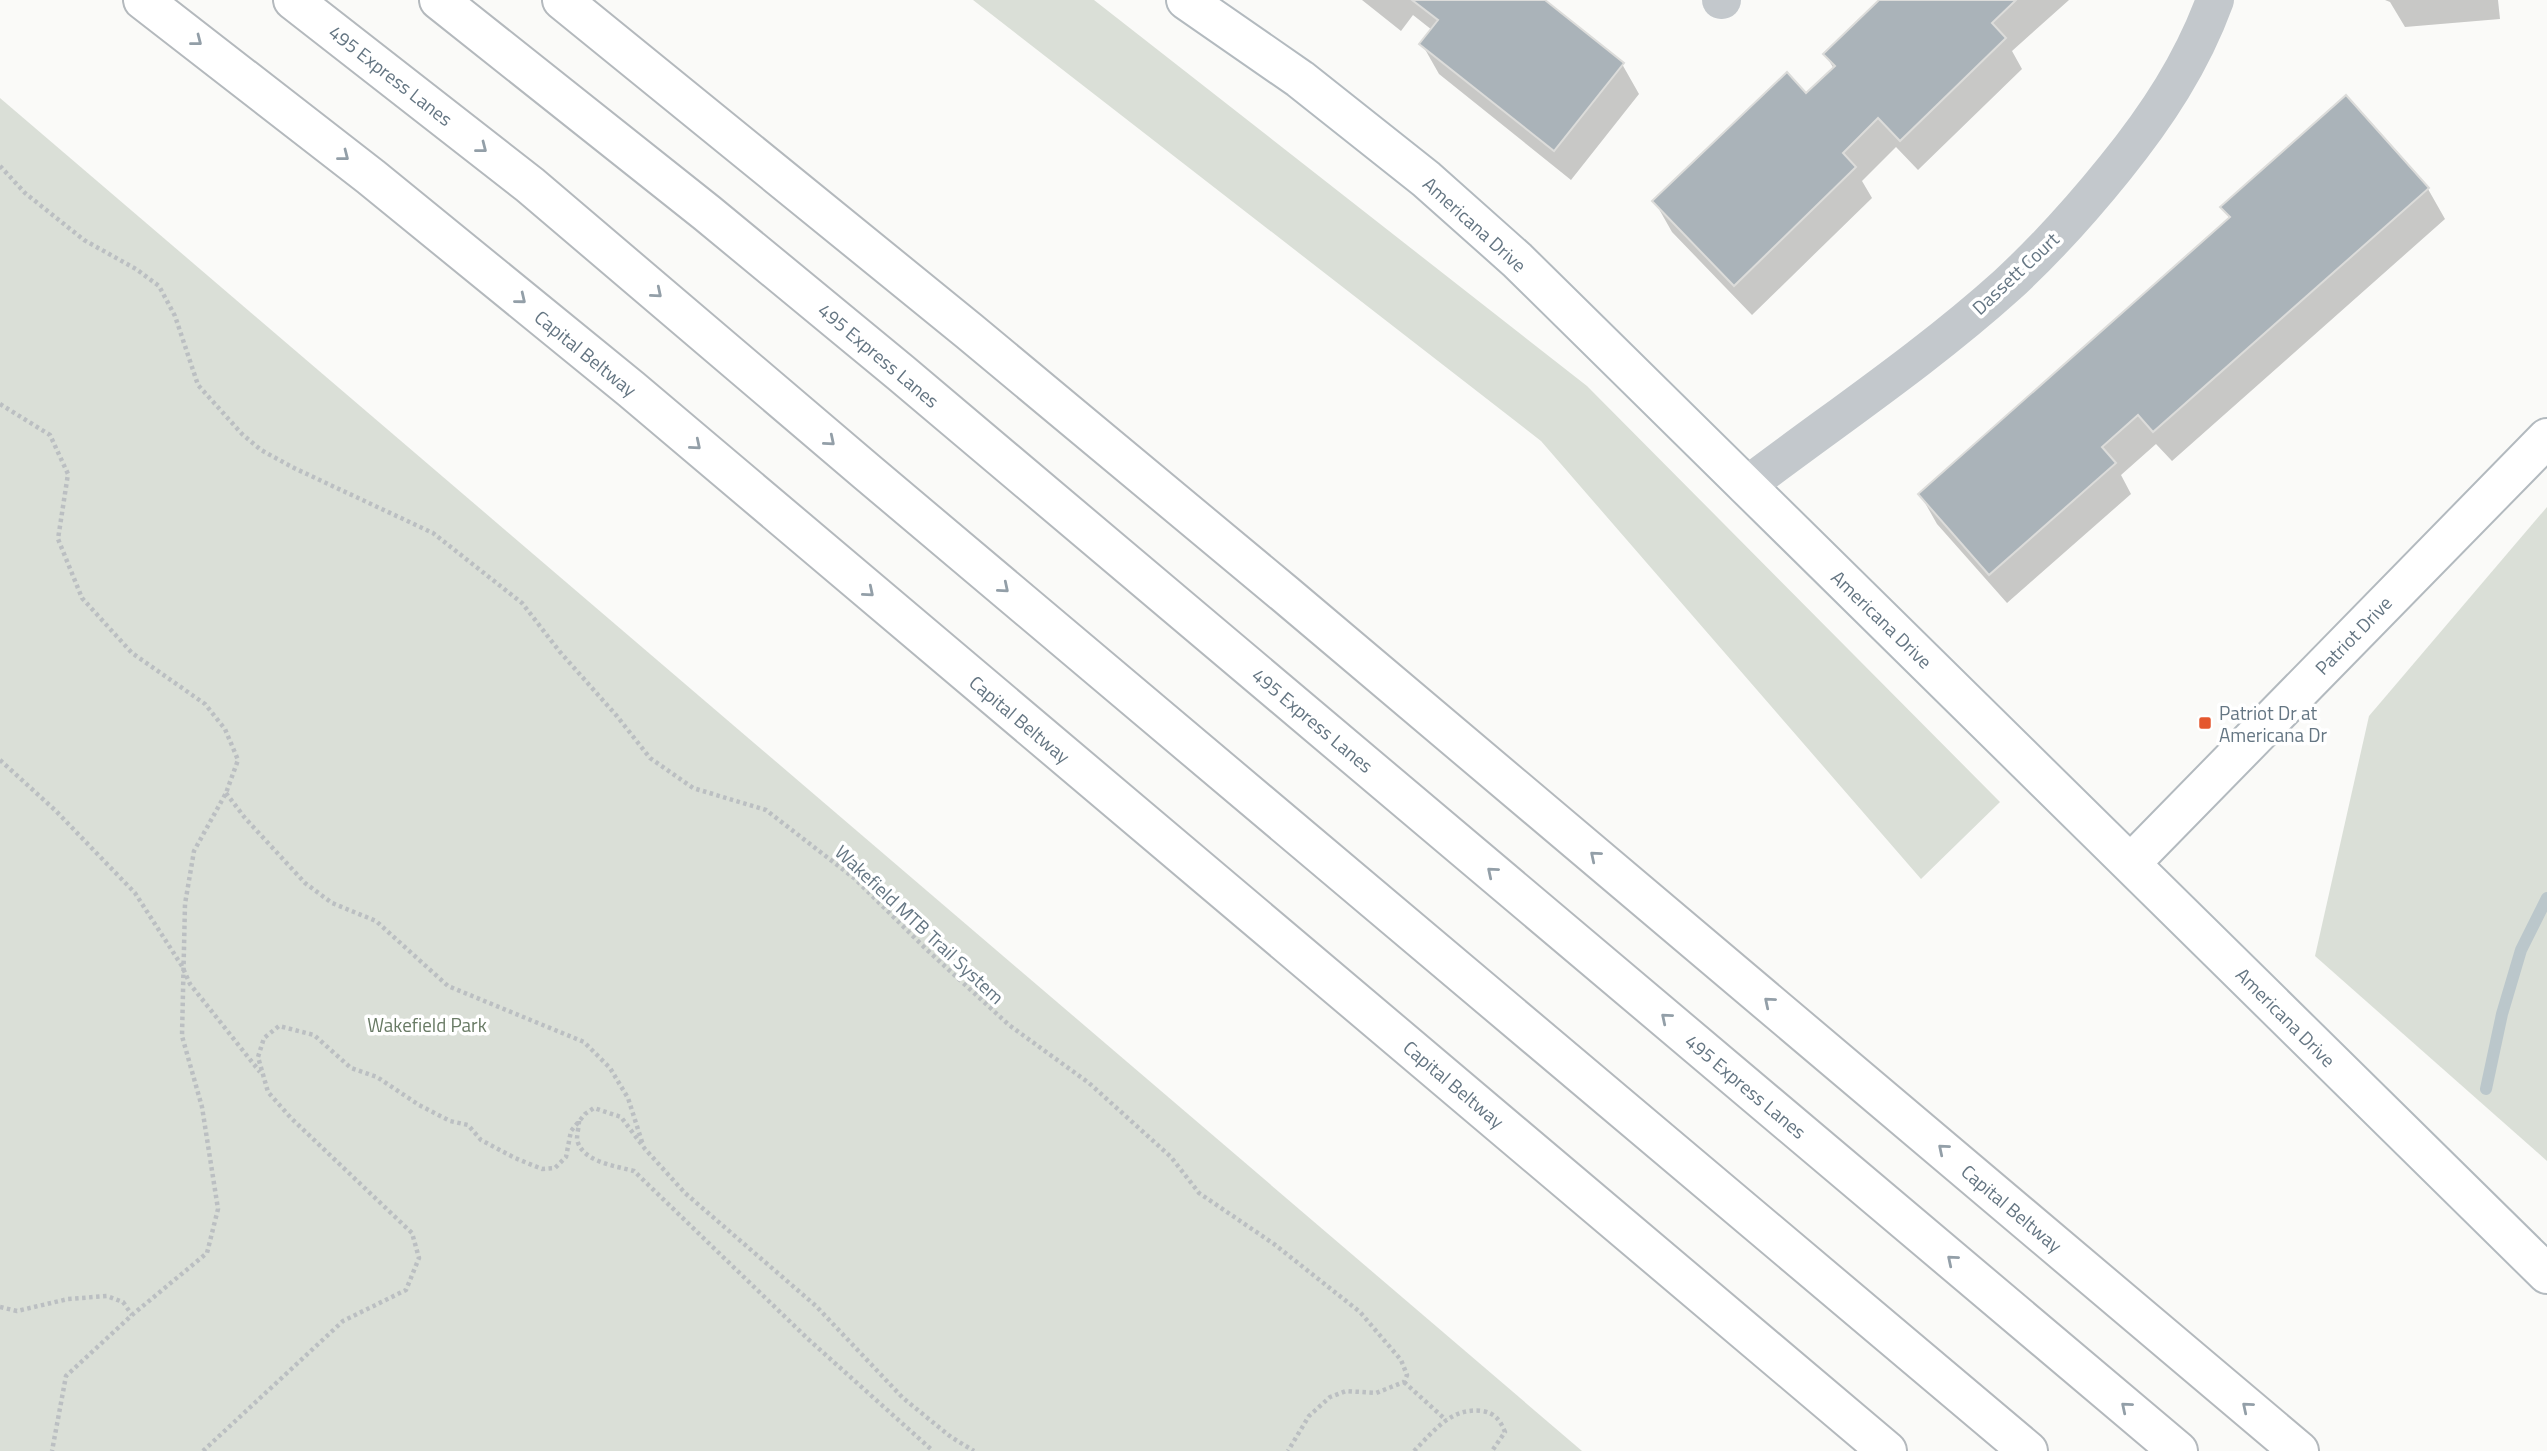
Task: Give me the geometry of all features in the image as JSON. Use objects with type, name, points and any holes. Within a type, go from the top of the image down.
[{"type":"main road","name":"Capital Beltway","points":[[143,0],[371,177],[631,389],[1887,1451]]},
{"type":"main road","name":"495 Express Lanes","points":[[293,0],[530,185],[2028,1451]]},
{"type":"main road","name":"495 Express Lanes","points":[[439,0],[718,222],[901,373],[2178,1451]]},
{"type":"main road","name":"Capital Beltway","points":[[562,0],[969,331],[1285,594],[2299,1451]]},
{"type":"main road","name":"Americana Drive","points":[[1186,0],[1300,79],[1426,179],[1517,260],[2547,1274]]},
{"type":"main road","name":"Patriot Drive","points":[[2131,863],[2547,438]]},
{"type":"street","name":"Dassett Court","points":[[1746,486],[1929,348],[2007,285],[2077,216],[2140,137],[2179,80],[2202,37],[2215,0]]},
{"type":"path","name":"Wakefield MTB Trail System","points":[[0,166],[25,193],[84,240],[136,269],[159,286],[175,316],[198,385],[242,434],[261,450],[433,533],[522,603],[650,758],[693,788],[766,810],[854,878],[1009,1025],[1089,1083],[1171,1157],[1199,1194],[1275,1244],[1360,1312],[1401,1360],[1407,1375],[1404,1382],[1446,1420]]},
{"type":"path","points":[[0,404],[50,435],[68,474],[58,539],[82,598],[132,653],[205,704],[225,729],[238,760],[226,793],[194,851],[185,904],[182,1036],[202,1107],[218,1209],[207,1253],[132,1315],[66,1376],[52,1451]]},
{"type":"path","points":[[0,760],[56,811],[135,893],[182,966],[190,984],[261,1074]]},
{"type":"path","points":[[226,793],[304,883],[332,903],[376,921],[448,986],[584,1042],[610,1068],[628,1098],[645,1149]]},
{"type":"path","points":[[203,1451],[343,1321],[406,1290],[419,1258],[411,1233],[291,1118],[268,1092],[258,1057],[264,1038],[279,1026],[314,1035],[351,1068],[377,1077],[419,1105],[450,1121],[468,1125],[481,1140],[515,1158],[542,1168],[555,1168],[566,1157],[571,1131],[585,1114],[594,1108],[621,1117],[645,1149],[685,1193],[816,1306],[903,1398],[951,1437],[974,1451]]},
{"type":"path","points":[[579,1121],[577,1140],[585,1153],[598,1161],[634,1171],[808,1339],[933,1451]]},
{"type":"path","points":[[0,1307],[17,1311],[68,1299],[107,1296],[123,1302],[132,1315]]},
{"type":"path","points":[[1288,1451],[1309,1416],[1329,1397],[1346,1391],[1376,1393],[1404,1382]]},
{"type":"path","points":[[1413,1451],[1446,1420],[1463,1411],[1491,1413],[1501,1421],[1505,1432],[1492,1451]]},
{"type":"green space","points":[[973,0],[1094,0],[1587,386],[2000,802],[1921,879],[1541,441]]},
{"type":"green space","name":"Wakefield Park","points":[[0,98],[1582,1451],[0,1451]]},
{"type":"green space","points":[[2547,507],[2547,1161],[2315,956],[2369,716]]},
{"type":"building","points":[[1412,0],[1545,0],[1624,63],[1554,151],[1419,44],[1438,20]]},
{"type":"building","points":[[1879,0],[2016,0],[1992,23],[2006,38],[1900,141],[1878,118],[1843,153],[1856,167],[1734,286],[1652,201],[1787,72],[1806,93],[1835,66],[1823,54]]},
{"type":"building","points":[[2346,95],[2429,188],[2153,432],[2138,415],[2102,447],[2116,463],[1989,575],[1918,494],[2230,217],[2220,207]]},
{"type":"waterway","points":[[2486,1089],[2502,1014],[2521,950],[2547,898]]},
{"type":"place","name":"Patriot Dr at Americana Dr","points":[[2205,723]]}]
